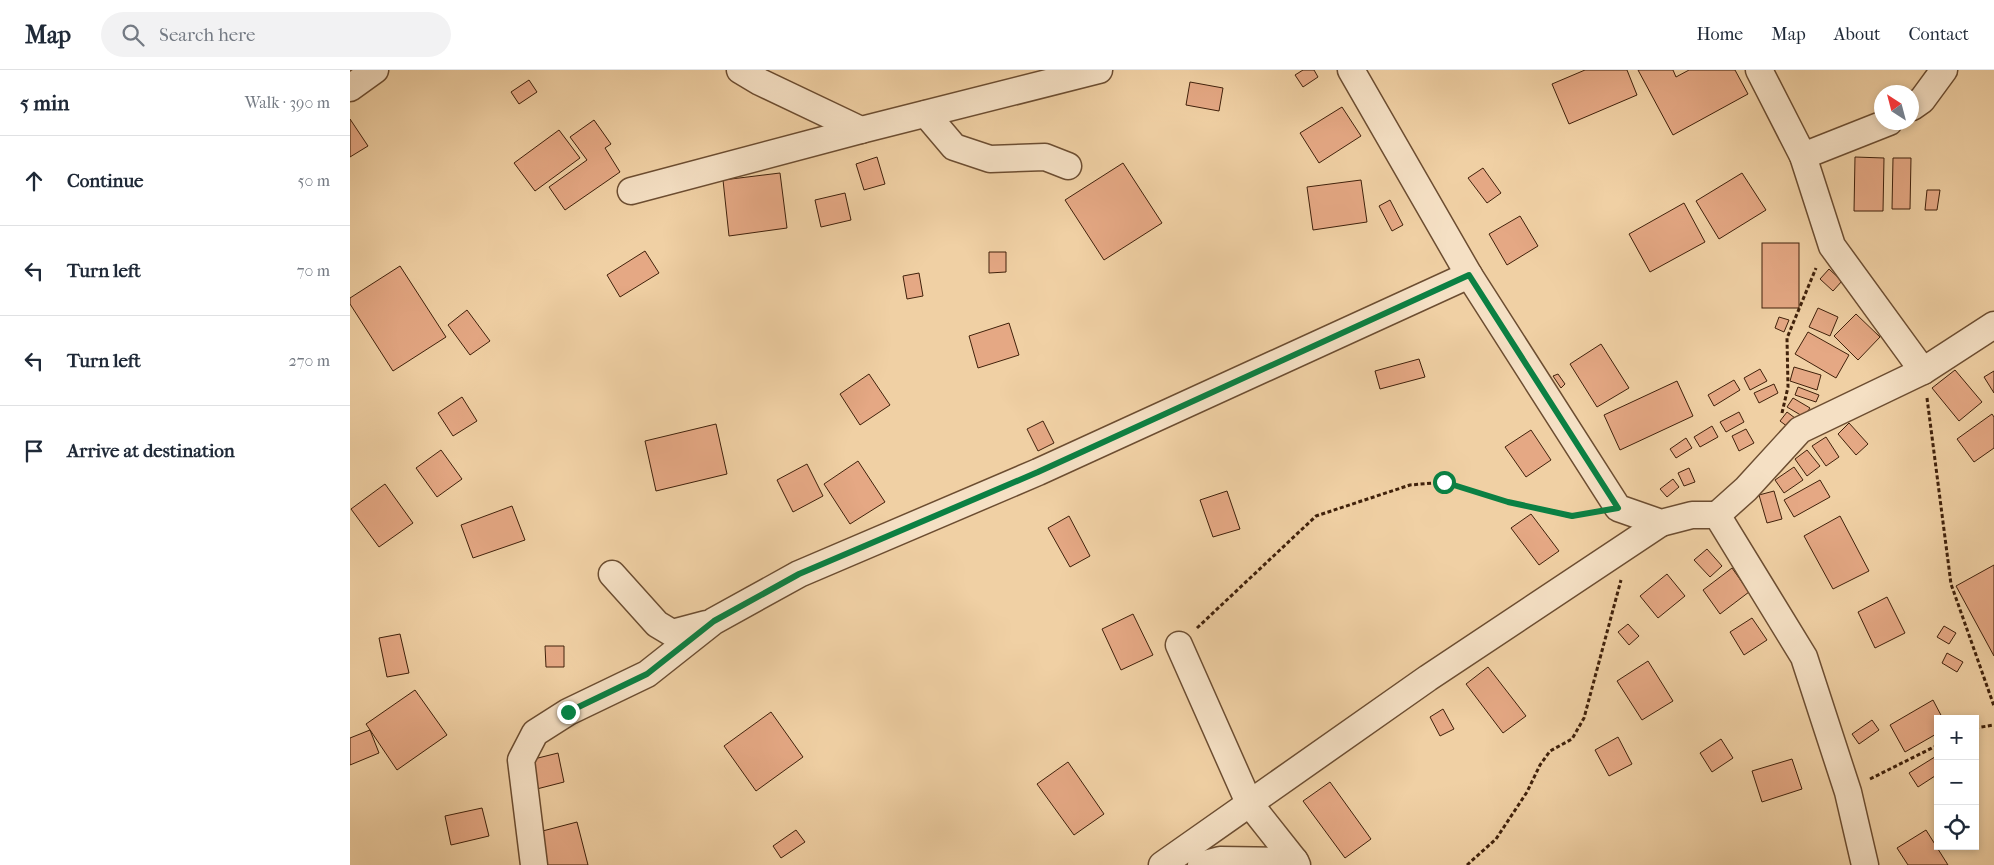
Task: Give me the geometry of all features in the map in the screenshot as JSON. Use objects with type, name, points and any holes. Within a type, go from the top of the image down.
[{"type":"street","points":[[350,88],[376,70]]},
{"type":"street","points":[[740,70],[760,82],[861,130]]},
{"type":"street","points":[[631,191],[1099,70]]},
{"type":"street","points":[[1351,70],[1469,275],[1618,508],[1661,523]]},
{"type":"street","points":[[1759,70],[1803,156],[1832,246],[1923,371]]},
{"type":"street","points":[[1919,102],[1944,70]]},
{"type":"street","points":[[926,114],[954,147],[990,159],[1045,157],[1068,166]]},
{"type":"street","points":[[1803,156],[1874,128]]},
{"type":"street","points":[[534,865],[521,760],[535,733],[568,712],[647,674],[714,621],[799,574],[1038,472],[1469,275]]},
{"type":"street","points":[[1162,865],[1428,678],[1661,523],[1692,514],[1717,515],[1746,489],[1800,430],[1923,371],[1994,324]]},
{"type":"street","points":[[1717,515],[1804,657],[1848,792],[1865,865]]},
{"type":"street","points":[[612,574],[657,624],[672,632],[688,630],[714,621]]},
{"type":"street","points":[[1179,645],[1249,803],[1296,863]]},
{"type":"street","points":[[1201,865],[1220,860],[1296,863]]},
{"type":"path","points":[[1780,421],[1788,387],[1787,338],[1817,267]]},
{"type":"path","points":[[1923,371],[1951,584],[1994,706]]},
{"type":"path","points":[[1179,645],[1316,516],[1410,485],[1444,482],[1508,502],[1572,516],[1618,508]]},
{"type":"path","points":[[1467,865],[1496,839],[1527,792],[1540,765],[1550,751],[1572,739],[1584,718],[1622,578]]},
{"type":"path","points":[[1979,727],[1994,725]]},
{"type":"path","points":[[1848,792],[1888,769],[1917,758],[1934,748]]},
{"type":"building","points":[[1303,70],[1314,70],[1318,77],[1303,87],[1295,75]]},
{"type":"building","points":[[1585,70],[1627,70],[1637,95],[1569,124],[1552,84]]},
{"type":"building","points":[[1638,70],[1673,70],[1676,77],[1689,70],[1735,70],[1748,94],[1673,135]]},
{"type":"building","points":[[529,80],[537,92],[519,104],[511,92]]},
{"type":"building","points":[[1190,82],[1223,88],[1219,111],[1186,105]]},
{"type":"building","points":[[1342,107],[1361,136],[1319,163],[1300,133]]},
{"type":"building","points":[[350,119],[368,146],[350,157]]},
{"type":"building","points":[[594,120],[611,144],[605,148],[620,172],[565,210],[549,187],[587,160],[570,137]]},
{"type":"building","points":[[559,130],[580,158],[535,191],[514,163]]},
{"type":"building","points":[[877,157],[885,184],[864,190],[856,164]]},
{"type":"building","points":[[1855,157],[1884,158],[1883,211],[1854,211]]},
{"type":"building","points":[[1893,158],[1911,158],[1910,209],[1892,209]]},
{"type":"building","points":[[1123,163],[1162,223],[1104,260],[1065,200]]},
{"type":"building","points":[[1483,168],[1501,193],[1487,203],[1468,178]]},
{"type":"building","points":[[780,173],[787,228],[729,236],[723,180]]},
{"type":"building","points":[[1742,173],[1766,210],[1719,239],[1696,201]]},
{"type":"building","points":[[1361,180],[1367,222],[1313,230],[1307,187]]},
{"type":"building","points":[[1927,190],[1940,190],[1937,210],[1925,210]]},
{"type":"building","points":[[845,193],[851,220],[821,227],[815,200]]},
{"type":"building","points":[[1390,200],[1403,225],[1392,231],[1379,206]]},
{"type":"building","points":[[1684,203],[1705,242],[1650,272],[1629,234]]},
{"type":"building","points":[[1520,216],[1538,246],[1507,265],[1489,234]]},
{"type":"building","points":[[1762,243],[1799,243],[1799,308],[1762,308]]},
{"type":"building","points":[[645,251],[659,273],[620,297],[607,275]]},
{"type":"building","points":[[989,252],[1006,252],[1006,272],[989,273]]},
{"type":"building","points":[[400,266],[446,337],[393,371],[350,304],[350,298]]},
{"type":"building","points":[[1829,269],[1842,281],[1833,291],[1820,279]]},
{"type":"building","points":[[919,273],[923,296],[907,299],[903,276]]},
{"type":"building","points":[[1818,308],[1838,317],[1830,336],[1809,327]]},
{"type":"building","points":[[467,310],[490,341],[470,355],[448,325]]},
{"type":"building","points":[[1856,314],[1880,337],[1858,360],[1834,336]]},
{"type":"building","points":[[1779,317],[1789,320],[1784,332],[1775,328]]},
{"type":"building","points":[[1009,323],[1019,355],[978,368],[969,336]]},
{"type":"building","points":[[1808,332],[1849,355],[1836,378],[1795,354]]},
{"type":"building","points":[[1601,344],[1629,388],[1597,407],[1570,364]]},
{"type":"building","points":[[1419,359],[1425,377],[1380,389],[1375,371]]},
{"type":"building","points":[[1794,367],[1821,375],[1817,390],[1790,381]]},
{"type":"building","points":[[1760,369],[1767,381],[1750,390],[1744,378]]},
{"type":"building","points":[[1955,370],[1982,402],[1959,421],[1932,388]]},
{"type":"building","points":[[1994,371],[1994,393],[1984,377]]},
{"type":"building","points":[[869,374],[890,405],[860,425],[840,394]]},
{"type":"building","points":[[1558,374],[1565,384],[1561,388],[1553,376]]},
{"type":"building","points":[[1734,380],[1740,390],[1714,406],[1708,395]]},
{"type":"building","points":[[1677,381],[1693,416],[1620,450],[1604,415]]},
{"type":"building","points":[[1774,384],[1778,393],[1759,403],[1754,393]]},
{"type":"building","points":[[1798,387],[1819,395],[1816,402],[1795,395]]},
{"type":"building","points":[[462,397],[477,421],[453,436],[438,413]]},
{"type":"building","points":[[1793,398],[1810,408],[1804,417],[1787,407]]},
{"type":"building","points":[[1739,412],[1744,422],[1726,432],[1720,422]]},
{"type":"building","points":[[1787,412],[1799,421],[1792,430],[1780,421]]},
{"type":"building","points":[[1992,414],[1994,417],[1994,448],[1974,462],[1957,439]]},
{"type":"building","points":[[1043,421],[1054,443],[1038,451],[1027,429]]},
{"type":"building","points":[[1849,423],[1868,444],[1856,455],[1838,434]]},
{"type":"building","points":[[716,424],[727,474],[656,491],[645,441]]},
{"type":"building","points":[[1712,426],[1718,437],[1700,447],[1694,437]]},
{"type":"building","points":[[1746,429],[1754,443],[1739,451],[1732,436]]},
{"type":"building","points":[[1531,430],[1551,460],[1526,477],[1505,447]]},
{"type":"building","points":[[1826,437],[1839,457],[1826,466],[1812,446]]},
{"type":"building","points":[[1686,438],[1692,448],[1676,458],[1670,449]]},
{"type":"building","points":[[441,450],[462,479],[437,497],[416,468]]},
{"type":"building","points":[[1807,450],[1820,466],[1807,476],[1795,459]]},
{"type":"building","points":[[858,461],[885,502],[850,524],[824,484]]},
{"type":"building","points":[[807,464],[823,496],[793,512],[777,480]]},
{"type":"building","points":[[1794,467],[1803,480],[1784,493],[1775,480]]},
{"type":"building","points":[[1689,468],[1695,482],[1684,486],[1678,473]]},
{"type":"building","points":[[1673,479],[1679,487],[1667,497],[1660,489]]},
{"type":"building","points":[[1820,480],[1830,497],[1794,517],[1784,500]]},
{"type":"building","points":[[385,484],[413,523],[379,547],[351,509]]},
{"type":"building","points":[[1227,491],[1240,529],[1213,537],[1200,500]]},
{"type":"building","points":[[1774,491],[1782,519],[1767,523],[1759,495]]},
{"type":"building","points":[[512,506],[525,540],[473,558],[461,525]]},
{"type":"building","points":[[1531,514],[1559,551],[1539,565],[1511,528]]},
{"type":"building","points":[[1069,516],[1090,556],[1070,567],[1048,528]]},
{"type":"building","points":[[1840,516],[1869,571],[1833,589],[1804,536]]},
{"type":"building","points":[[1707,549],[1722,566],[1710,577],[1694,560]]},
{"type":"building","points":[[1994,565],[1994,656],[1956,586]]},
{"type":"building","points":[[1732,568],[1749,592],[1720,614],[1703,590]]},
{"type":"building","points":[[1667,574],[1685,596],[1658,618],[1640,596]]},
{"type":"building","points":[[1887,597],[1905,633],[1875,648],[1858,612]]},
{"type":"building","points":[[1133,614],[1153,655],[1121,670],[1102,629]]},
{"type":"building","points":[[1752,618],[1767,640],[1744,655],[1730,632]]},
{"type":"building","points":[[1628,624],[1639,636],[1629,645],[1618,632]]},
{"type":"building","points":[[1944,626],[1956,633],[1949,644],[1937,637]]},
{"type":"building","points":[[400,634],[409,673],[387,677],[379,638]]},
{"type":"building","points":[[545,646],[564,646],[564,667],[546,667]]},
{"type":"building","points":[[1947,653],[1963,662],[1957,672],[1942,663]]},
{"type":"building","points":[[1648,661],[1673,701],[1642,720],[1617,681]]},
{"type":"building","points":[[1488,667],[1526,716],[1503,733],[1466,684]]},
{"type":"building","points":[[415,690],[447,735],[397,770],[366,724]]},
{"type":"building","points":[[1933,700],[1941,715],[1934,715],[1934,735],[1905,752],[1890,725]]},
{"type":"building","points":[[1443,709],[1454,729],[1440,736],[1430,717]]},
{"type":"building","points":[[771,712],[803,757],[756,791],[724,746]]},
{"type":"building","points":[[1872,720],[1879,730],[1859,744],[1852,734]]},
{"type":"building","points":[[370,730],[379,753],[350,765],[350,738]]},
{"type":"building","points":[[1618,737],[1632,764],[1609,776],[1595,750]]},
{"type":"building","points":[[1721,739],[1733,758],[1712,772],[1700,753]]},
{"type":"building","points":[[558,753],[564,782],[529,791],[522,762]]},
{"type":"building","points":[[1934,757],[1934,777],[1918,787],[1909,773]]},
{"type":"building","points":[[1792,759],[1802,789],[1762,802],[1752,771]]},
{"type":"building","points":[[1068,762],[1104,814],[1074,835],[1037,784]]},
{"type":"building","points":[[1330,782],[1371,839],[1345,858],[1303,801]]},
{"type":"building","points":[[482,808],[489,836],[451,845],[445,816]]},
{"type":"building","points":[[577,822],[588,865],[537,865],[535,833]]},
{"type":"building","points":[[796,830],[805,842],[781,858],[773,846]]},
{"type":"building","points":[[1926,830],[1934,843],[1934,850],[1939,850],[1948,865],[1908,865],[1897,848]]},
{"type":"route","points":[[568,712],[647,674],[714,621],[799,574],[1038,472],[1469,275],[1618,508],[1572,516],[1508,502],[1444,482]]}]
